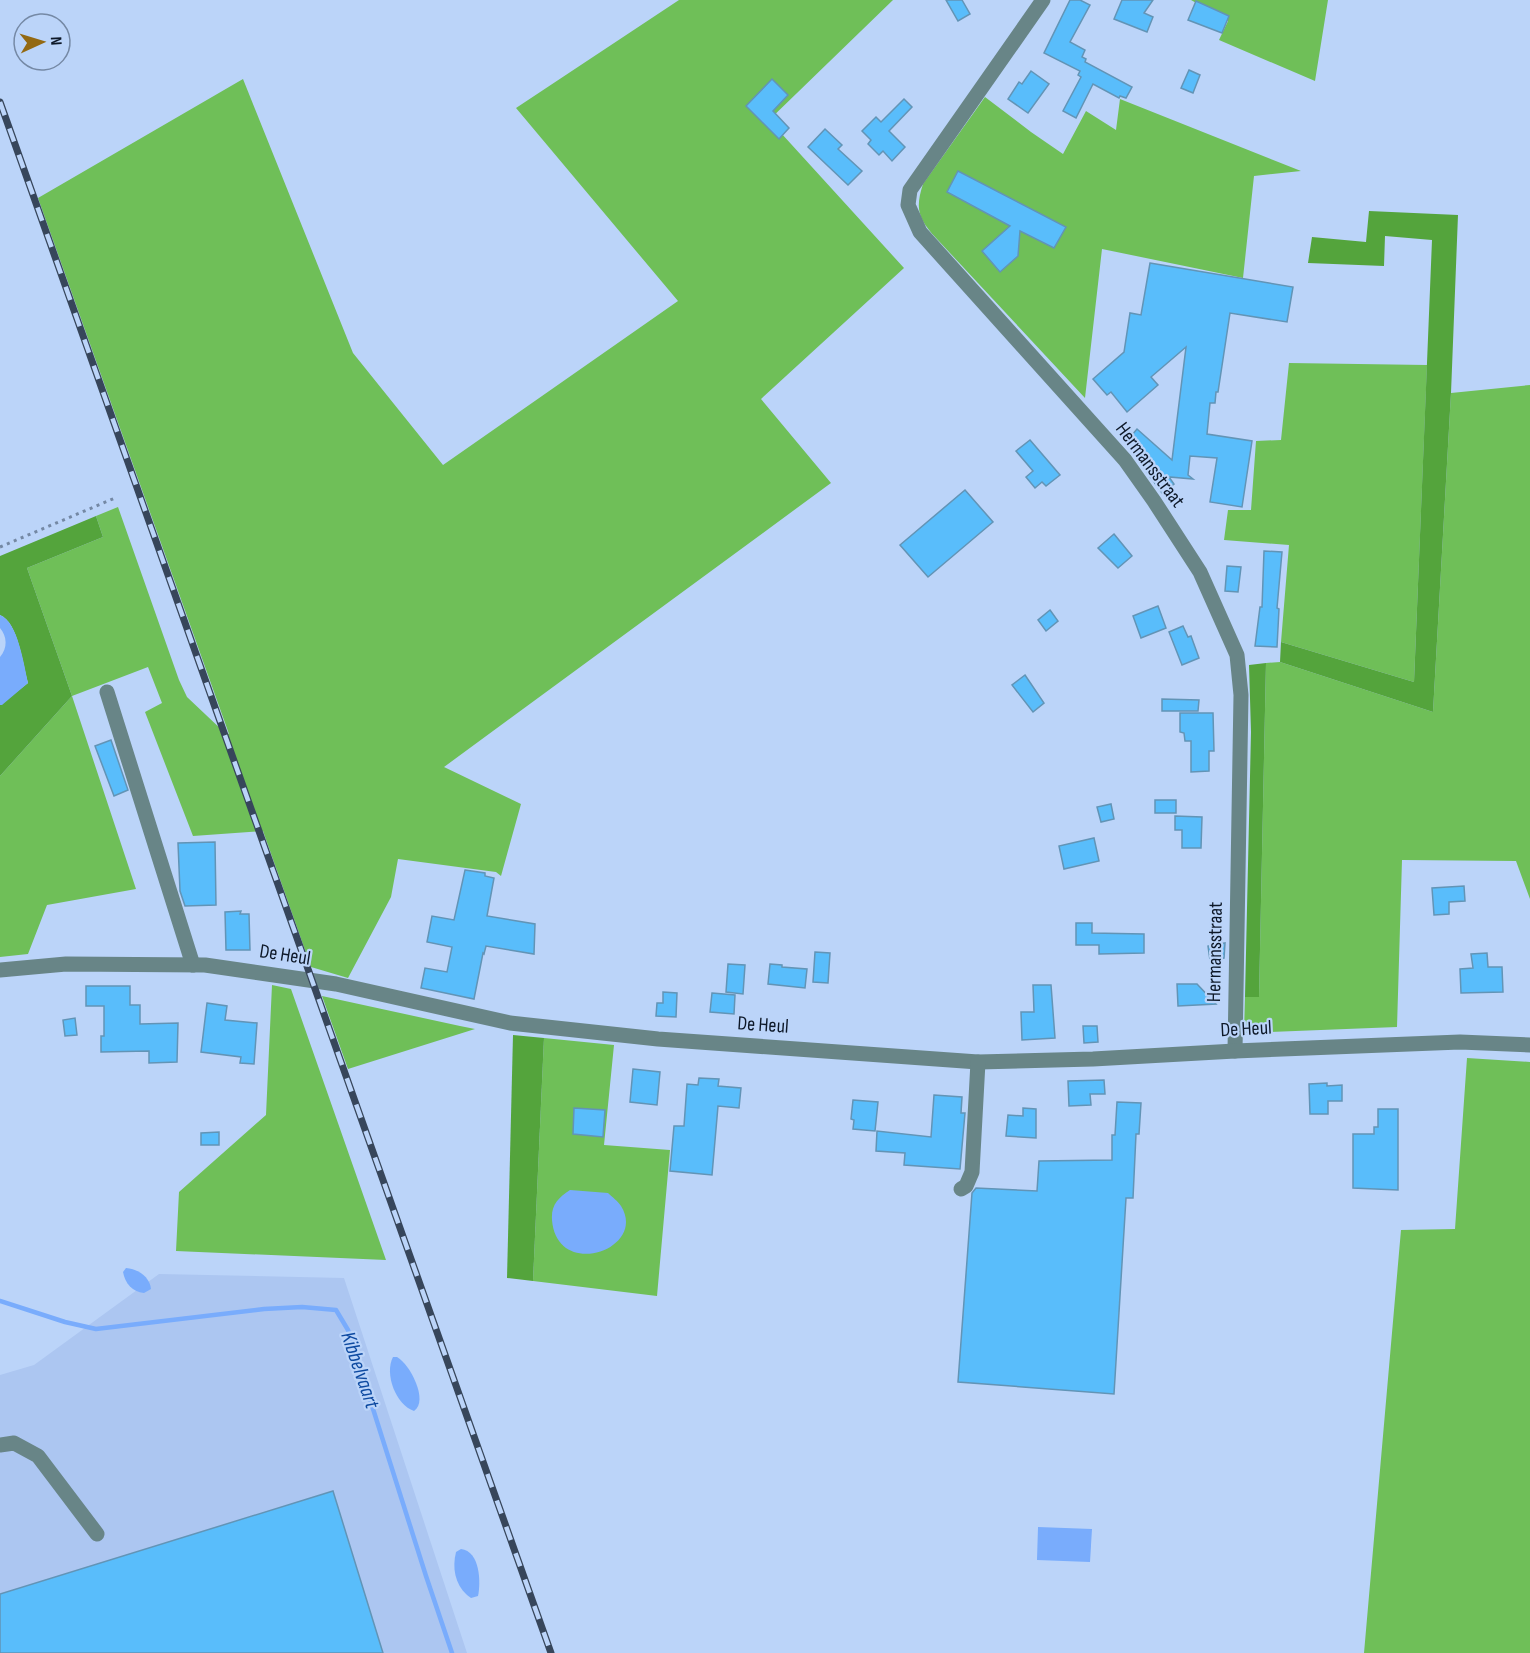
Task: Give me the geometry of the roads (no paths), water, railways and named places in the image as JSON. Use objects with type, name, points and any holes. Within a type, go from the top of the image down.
[{"type":"street","name":"Hermansstraat","points":[[1043,0],[910,190],[908,205],[920,232],[1125,460],[1200,572],[1237,656],[1241,695],[1235,1051]]},
{"type":"street","points":[[107,692],[193,965]]},
{"type":"street","name":"De Heul","points":[[0,970],[66,964],[193,965],[237,969],[336,984],[510,1023],[658,1039],[978,1062],[1460,1042],[1530,1045]]},
{"type":"street","points":[[962,1189],[966,1186],[972,1172],[978,1062]]},
{"type":"street","points":[[0,1445],[14,1443],[38,1456],[98,1534]]},
{"type":"water","points":[[0,615],[6,619],[16,635],[28,683],[2,705],[0,705],[0,657],[6,642],[0,628]]},
{"type":"water","points":[[570,1190],[608,1193],[620,1204],[626,1221],[622,1235],[612,1245],[598,1252],[583,1254],[569,1250],[558,1239],[552,1220],[553,1210],[559,1199]]},
{"type":"water","points":[[126,1268],[143,1274],[151,1289],[144,1293],[133,1289],[124,1276],[123,1272]]},
{"type":"water","points":[[393,1357],[402,1361],[416,1383],[419,1399],[414,1411],[402,1402],[393,1388],[390,1372]]},
{"type":"water","points":[[1038,1527],[1092,1529],[1090,1562],[1037,1560]]},
{"type":"water","points":[[461,1549],[472,1555],[478,1568],[478,1596],[471,1598],[463,1591],[455,1575],[456,1552]]},
{"type":"waterway","name":"Kibbelvaart","points":[[0,1301],[65,1322],[96,1329],[264,1309],[302,1307],[336,1310],[348,1330],[452,1653]]},
{"type":"railway","points":[[0,102],[551,1653]]}]
